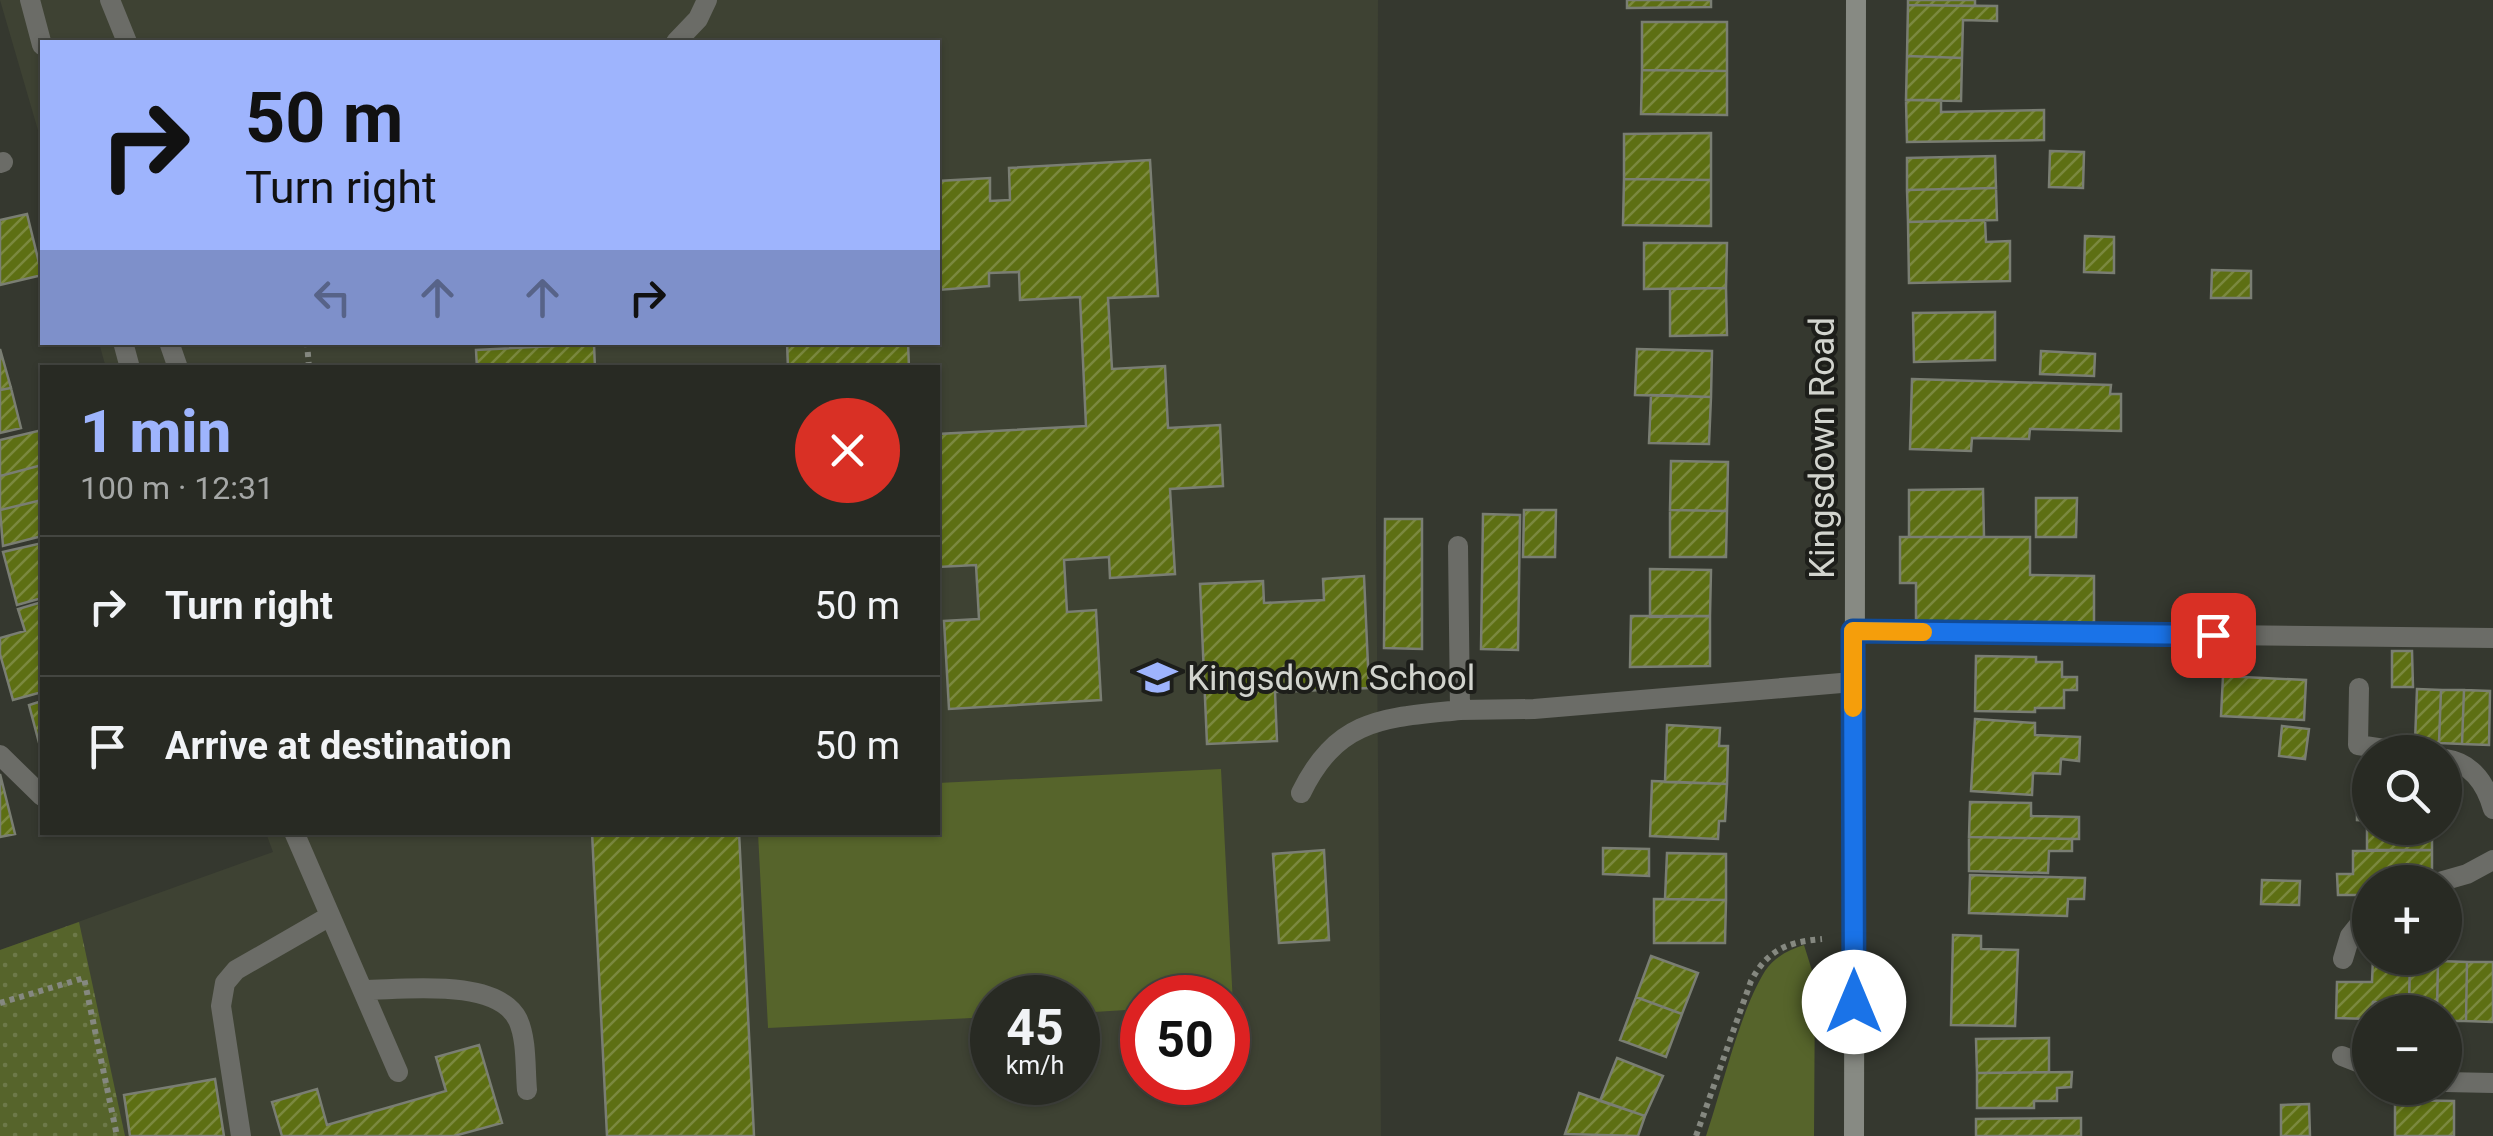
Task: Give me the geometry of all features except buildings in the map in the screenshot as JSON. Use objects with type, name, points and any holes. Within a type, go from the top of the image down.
[{"type":"main road","name":"Kingsdown Road","points":[[1854,1136],[1856,0]]},
{"type":"lane","points":[[30,0],[40,40]]},
{"type":"lane","points":[[110,0],[122,38]]},
{"type":"lane","points":[[678,40],[698,19],[706,0]]},
{"type":"lane","points":[[1458,546],[1460,710]]},
{"type":"lane","points":[[1853,631],[2493,638]]},
{"type":"lane","points":[[1301,793],[1316,765],[1351,733],[1372,721],[1460,710],[1534,708],[1853,682]]},
{"type":"lane","points":[[2358,735],[2359,688]]},
{"type":"lane","points":[[0,755],[40,794]]},
{"type":"lane","points":[[2462,764],[2486,788],[2493,809]]},
{"type":"lane","points":[[295,835],[398,1072]]},
{"type":"lane","points":[[2462,875],[2493,860]]},
{"type":"lane","points":[[241,1136],[221,1006],[225,983],[236,970],[330,916]]},
{"type":"lane","points":[[2343,959],[2352,934]]},
{"type":"lane","points":[[363,990],[466,990],[508,1006],[522,1030],[527,1090]]},
{"type":"lane","points":[[2342,1056],[2352,1060]]},
{"type":"lane","points":[[2462,1082],[2493,1083]]},
{"type":"path","points":[[1696,1136],[1751,981],[1762,961],[1796,941],[1854,936]]},
{"type":"path","points":[[0,1003],[84,978],[117,1136]]},
{"type":"shaded area","name":"Kingsdown School","points":[[0,0],[1378,0],[1376,524],[1381,1136],[0,1136],[0,950],[273,852],[267,835],[940,835],[940,365],[105,365],[100,345],[940,345],[940,40],[40,40],[40,137]]},
{"type":"green space","points":[[1221,769],[1231,975],[1120,975],[1120,1010],[1100,1012],[1100,975],[970,975],[970,1018],[768,1028],[758,835],[940,835],[940,783]]},
{"type":"green space","points":[[79,922],[125,1136],[0,1136],[0,950]]},
{"type":"green space","points":[[1804,945],[1815,980],[1814,1136],[1706,1136],[1756,988],[1773,962]]},
{"type":"slow traffic","points":[[1853,708],[1853,631],[1923,632]]},
{"type":"place","name":"Kingsdown School","points":[[1157,678]]},
{"type":"route","points":[[1854,1002],[1853,631],[2213,635]]}]
